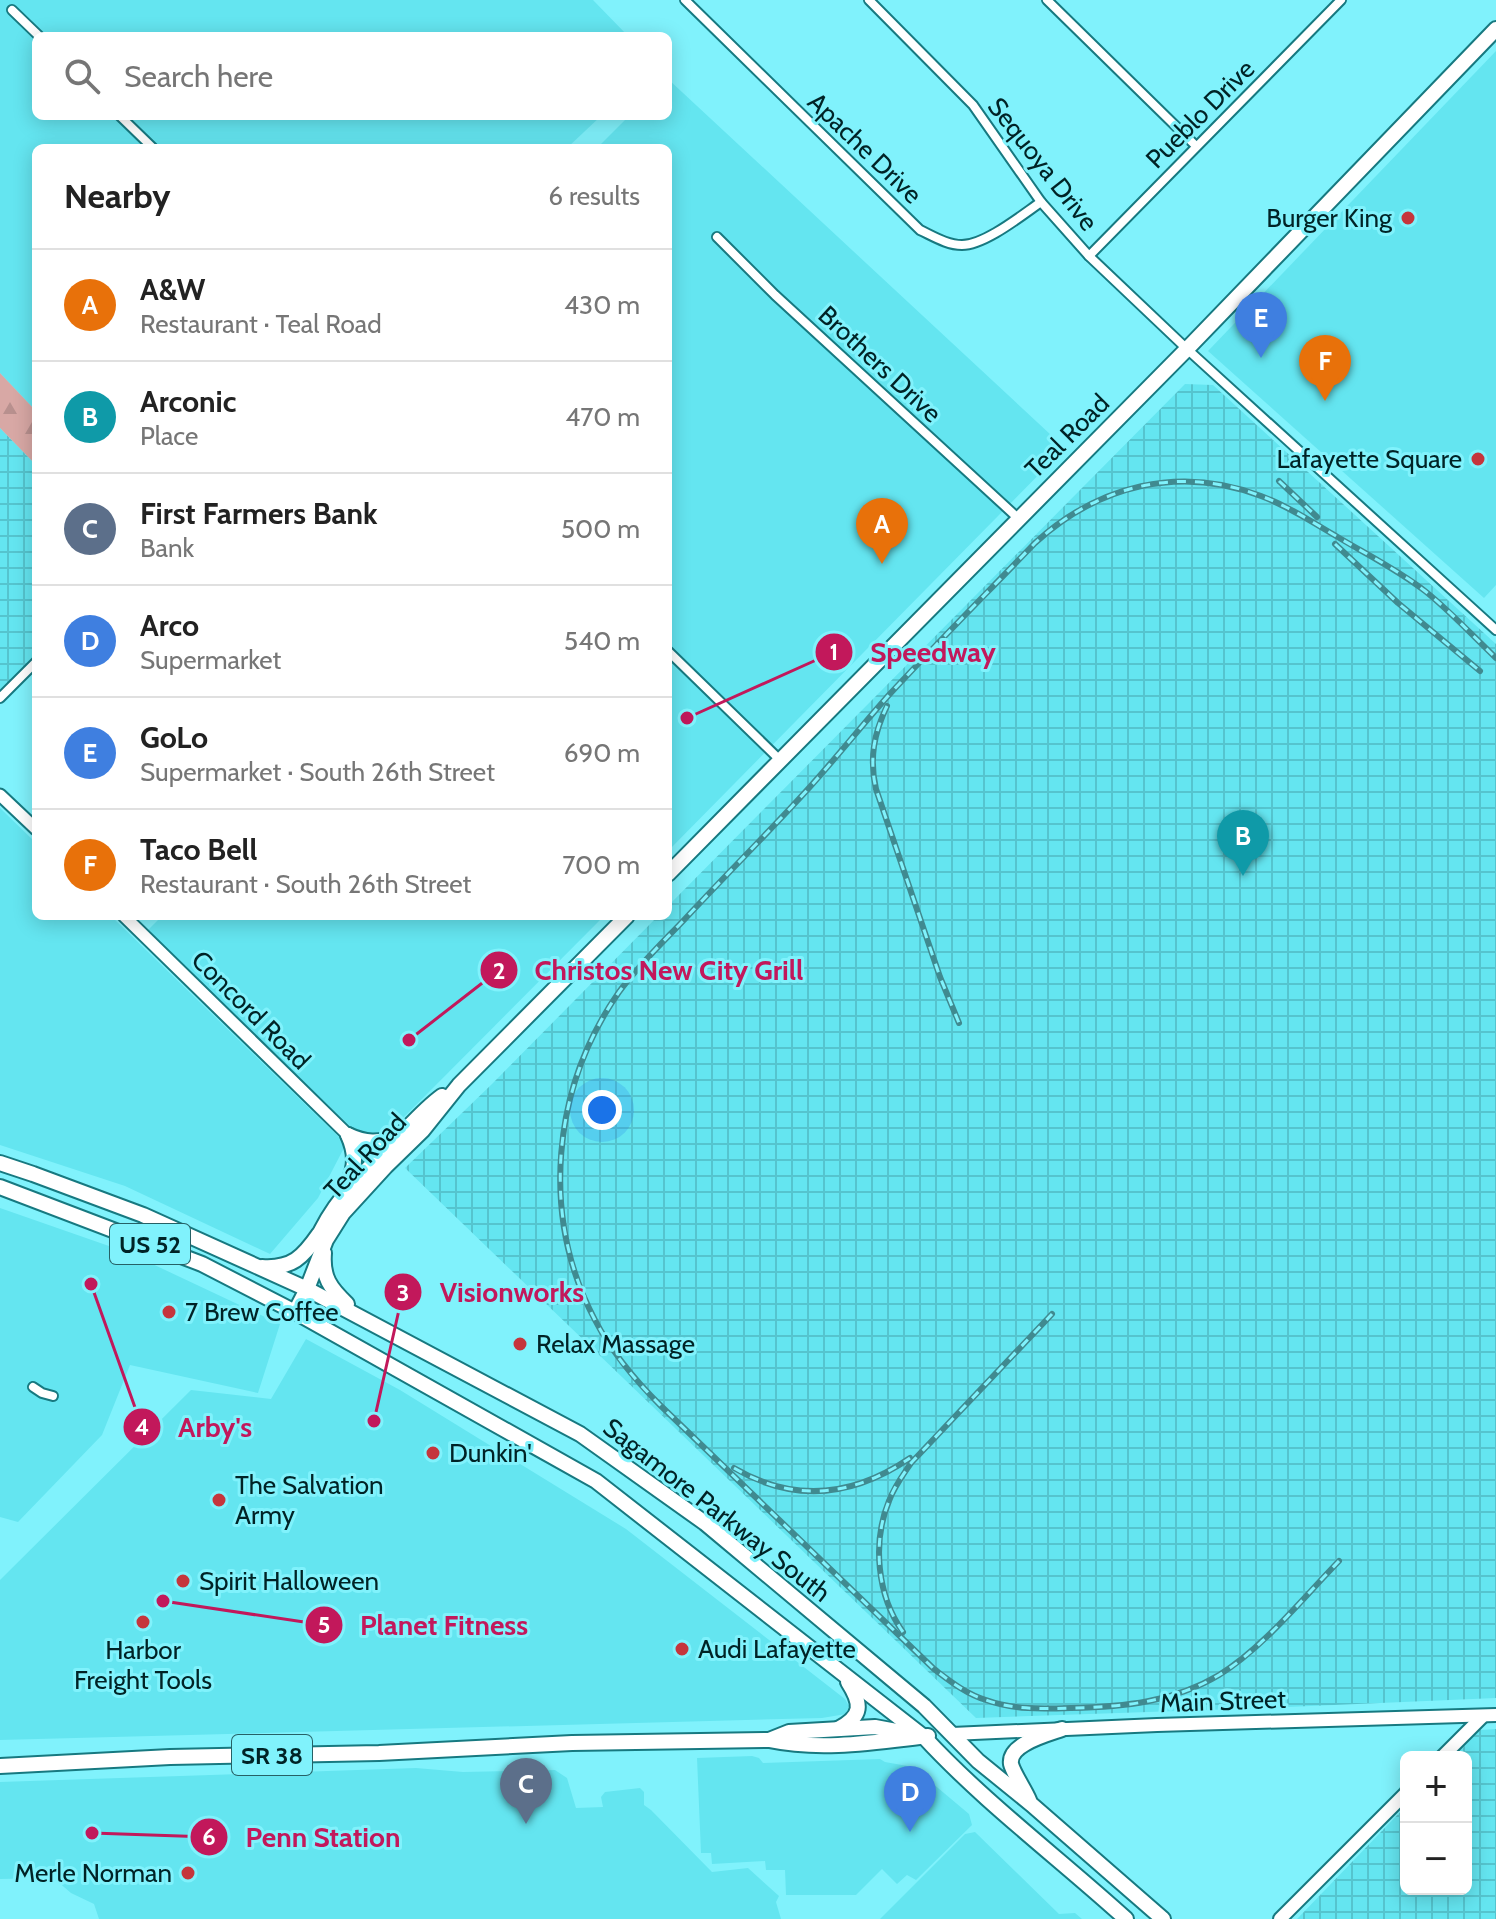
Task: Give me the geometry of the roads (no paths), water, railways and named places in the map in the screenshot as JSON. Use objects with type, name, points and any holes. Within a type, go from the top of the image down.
[{"type":"main road","name":"Teal Road","points":[[672,870],[1187,349],[1496,29]]},
{"type":"main road","name":"Teal Road","points":[[323,1236],[351,1202],[423,1130],[459,1085],[623,920]]},
{"type":"main road","name":"Teal Road","points":[[295,1312],[307,1289],[330,1212],[403,1133],[437,1100],[459,1085]]},
{"type":"main road","points":[[348,1135],[361,1141],[375,1142],[403,1133]]},
{"type":"main road","points":[[345,1193],[355,1167],[355,1154],[348,1135]]},
{"type":"main road","name":"Sagamore Parkway South","points":[[0,1163],[143,1215],[307,1289],[580,1434],[705,1523],[924,1706],[978,1761],[1163,1919]]},
{"type":"main road","name":"Sagamore Parkway South","points":[[0,1187],[202,1264],[295,1312],[596,1481],[924,1737],[978,1790],[1126,1919]]},
{"type":"main road","points":[[257,1267],[285,1266],[323,1236]]},
{"type":"main road","points":[[323,1236],[327,1282],[337,1295],[369,1322]]},
{"type":"main road","points":[[837,1729],[852,1720],[858,1708],[855,1694],[841,1672]]},
{"type":"main road","points":[[1449,1751],[1489,1716]]},
{"type":"main road","name":"Main Street","points":[[952,1734],[1489,1716]]},
{"type":"main road","name":"SR 38","points":[[769,1740],[789,1732],[875,1727],[924,1737]]},
{"type":"main road","points":[[1031,1804],[1011,1763],[1012,1757],[1027,1742],[1062,1729]]},
{"type":"main road","name":"SR 38","points":[[0,1766],[572,1743],[769,1740],[809,1745],[870,1744],[952,1734]]},
{"type":"main road","points":[[1280,1919],[1400,1799]]},
{"type":"street","name":"Apache Drive","points":[[685,0],[920,230],[942,241],[962,245],[981,241],[1041,202]]},
{"type":"street","name":"Sequoya Drive","points":[[869,0],[973,105],[1041,202],[1089,256],[1496,630]]},
{"type":"street","points":[[1047,0],[1196,146]]},
{"type":"street","name":"Pueblo Drive","points":[[1089,256],[1341,0]]},
{"type":"street","points":[[12,10],[35,32]]},
{"type":"street","points":[[124,120],[149,144]]},
{"type":"street","name":"Brothers Drive","points":[[717,237],[775,295],[1019,519]]},
{"type":"street","points":[[672,655],[780,760]]},
{"type":"street","points":[[0,698],[32,666]]},
{"type":"street","points":[[2,802],[32,826]]},
{"type":"street","name":"Concord Road","points":[[128,920],[348,1135]]},
{"type":"street","points":[[33,1387],[53,1396]]},
{"type":"railway","points":[[1279,481],[1317,517]]},
{"type":"railway","points":[[1339,1561],[1251,1651],[1219,1675],[1184,1691],[1129,1704],[1039,1709],[997,1703],[965,1691],[934,1669],[661,1406],[609,1344],[577,1280],[566,1238],[561,1196],[561,1153],[567,1111],[579,1069],[596,1029],[634,973],[797,801],[888,696],[961,619],[1035,543],[1059,523],[1086,507],[1113,494],[1171,482],[1200,482],[1261,496],[1300,514],[1415,583],[1496,658]]},
{"type":"railway","points":[[1335,544],[1398,603],[1480,671]]},
{"type":"railway","points":[[887,706],[874,746],[876,789],[940,977],[959,1023]]},
{"type":"railway","points":[[903,1632],[887,1602],[880,1568],[880,1534],[891,1496],[911,1463],[1052,1314]]},
{"type":"railway","points":[[734,1468],[779,1487],[823,1491],[867,1481],[910,1458]]},
{"type":"place","name":"Burger King","points":[[1408,218]]},
{"type":"place","name":"GoLo","points":[[1261,358]]},
{"type":"place","name":"Taco Bell","points":[[1325,401]]},
{"type":"place","name":"Lafayette Square","points":[[1478,459]]},
{"type":"place","name":"A&W","points":[[882,564]]},
{"type":"place","name":"Speedway","points":[[687,718]]},
{"type":"place","name":"Arconic","points":[[1243,876]]},
{"type":"place","name":"Christos New City Grill","points":[[409,1040]]},
{"type":"place","name":"Arby's","points":[[91,1284]]},
{"type":"place","name":"7 Brew Coffee","points":[[169,1312]]},
{"type":"place","name":"Relax Massage","points":[[520,1344]]},
{"type":"place","name":"Visionworks","points":[[374,1421]]},
{"type":"place","name":"Dunkin'","points":[[433,1453]]},
{"type":"place","name":"The Salvation Army","points":[[219,1500]]},
{"type":"place","name":"Spirit Halloween","points":[[183,1581]]},
{"type":"place","name":"Planet Fitness","points":[[163,1601]]},
{"type":"place","name":"Harbor Freight Tools","points":[[143,1622]]},
{"type":"place","name":"Audi Lafayette","points":[[682,1649]]},
{"type":"place","name":"First Farmers Bank","points":[[526,1824]]},
{"type":"place","name":"Arco","points":[[910,1832]]},
{"type":"place","name":"Penn Station","points":[[92,1833]]},
{"type":"place","name":"Merle Norman","points":[[188,1873]]}]
